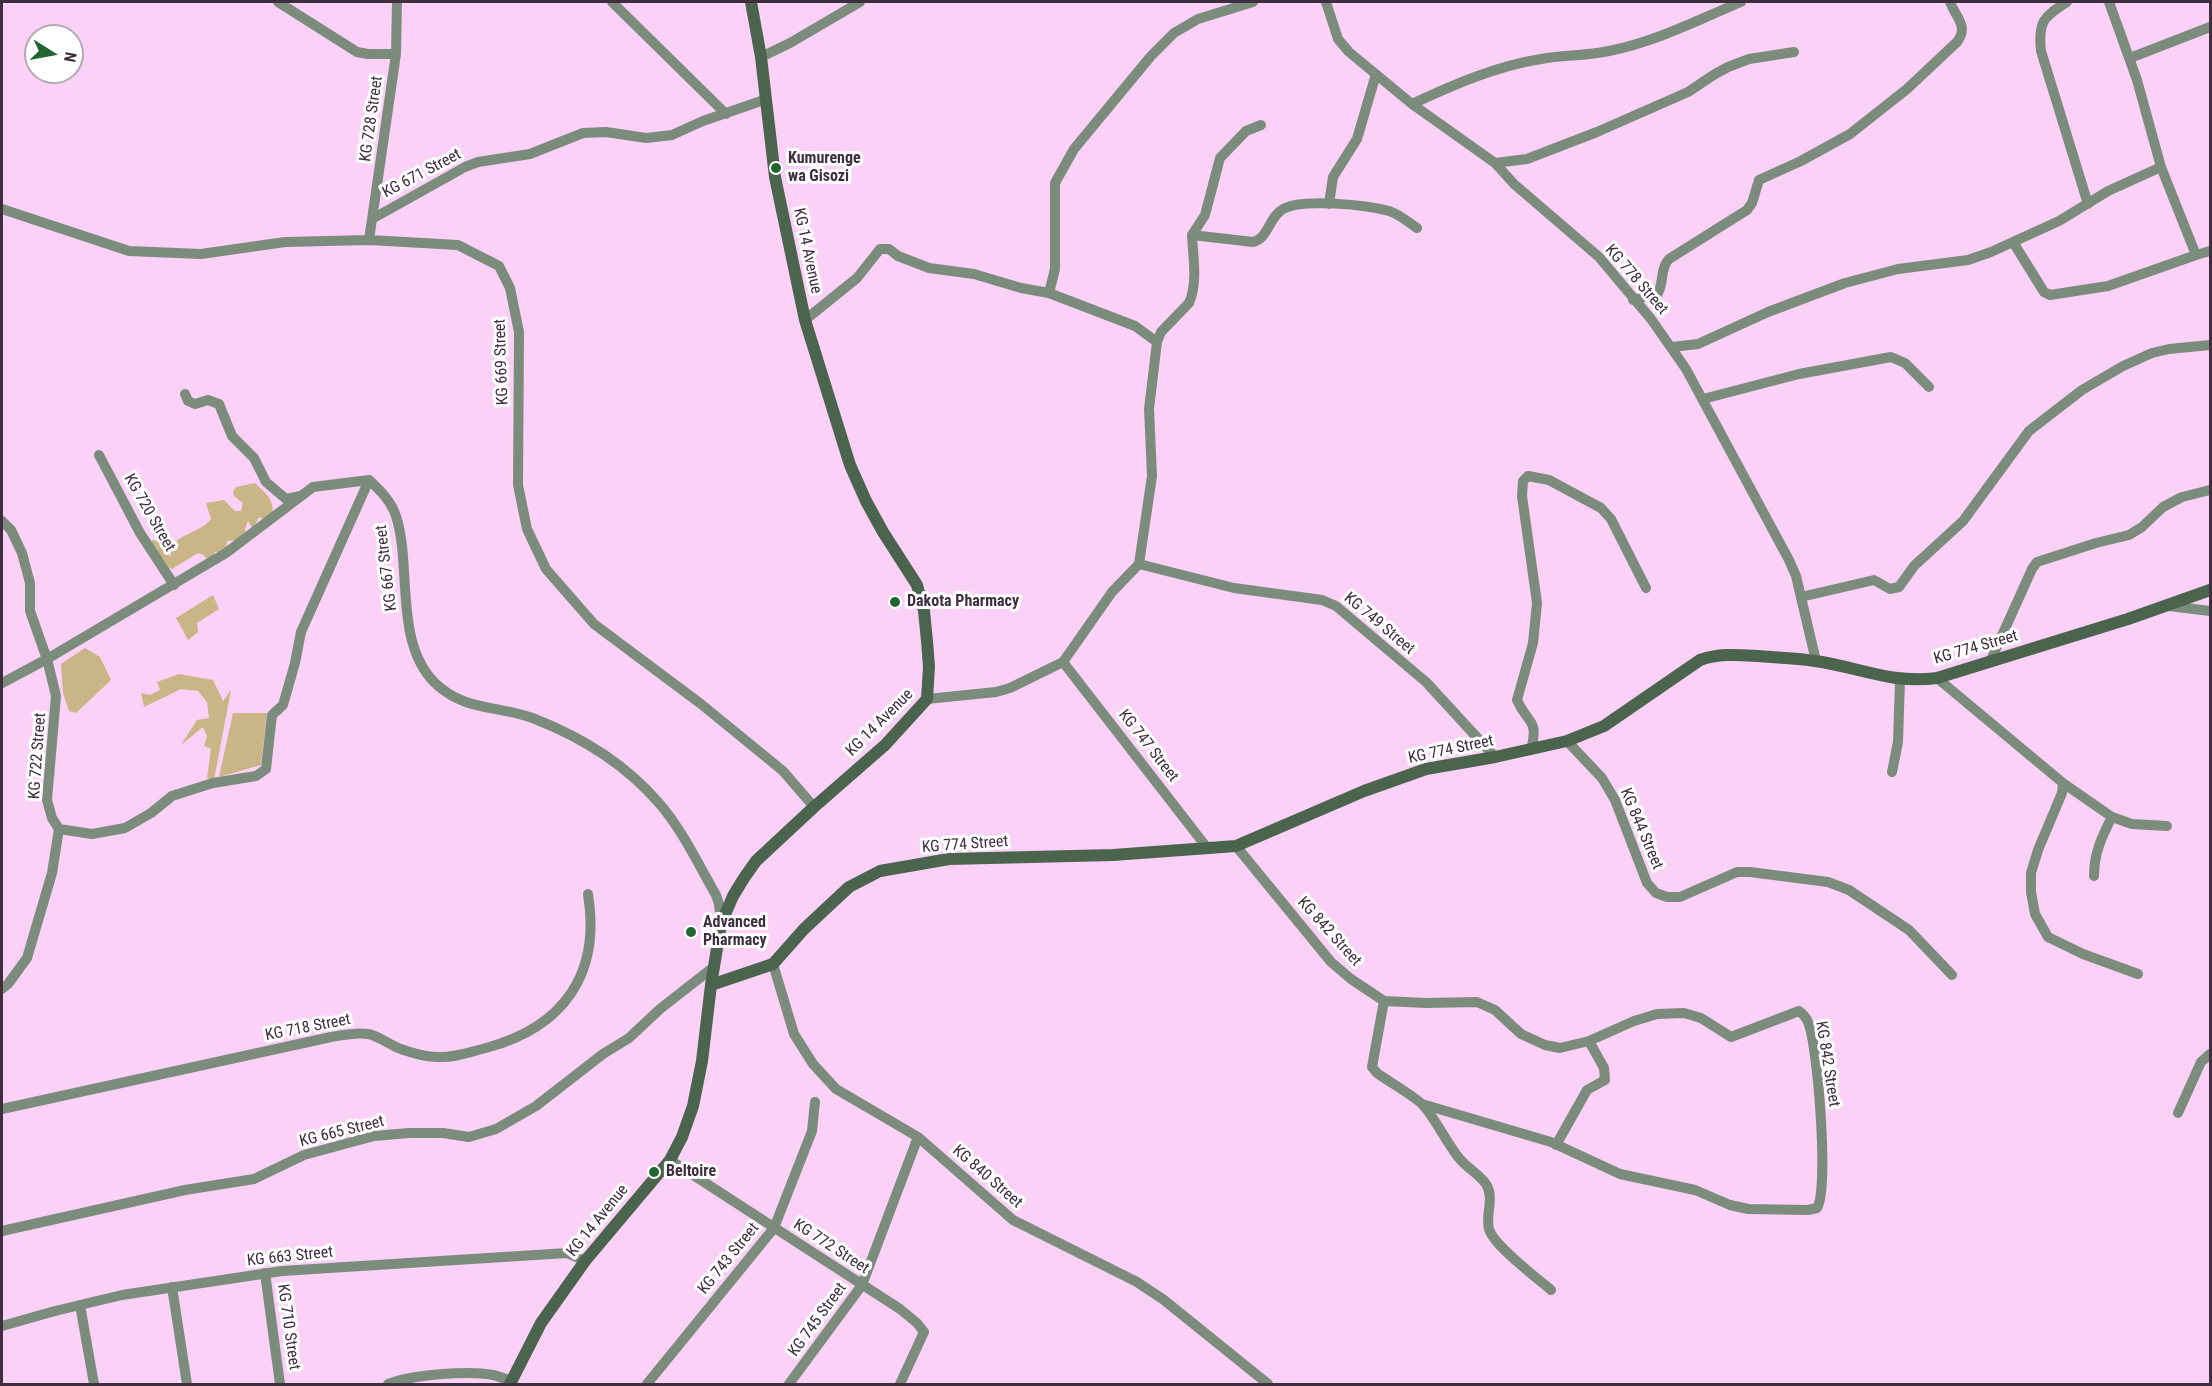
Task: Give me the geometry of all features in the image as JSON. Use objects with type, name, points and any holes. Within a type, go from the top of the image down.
[{"type":"street","points":[[278,2],[357,52],[396,54]]},
{"type":"street","name":"KG 728 Street","points":[[369,240],[396,54],[398,2]]},
{"type":"street","points":[[612,2],[726,114]]},
{"type":"street","name":"KG 14 Avenue","points":[[510,1383],[541,1323],[585,1261],[670,1160],[682,1137],[693,1106],[702,1061],[721,924],[733,896],[756,861],[885,745],[927,699],[929,668],[926,631],[924,610],[917,585],[883,532],[854,474],[805,320],[775,177],[751,2]]},
{"type":"street","points":[[760,57],[790,43],[860,2]]},
{"type":"street","points":[[1049,293],[1055,269],[1055,183],[1074,149],[1151,56],[1174,33],[1198,20],[1253,2]]},
{"type":"street","name":"KG 778 Street","points":[[1326,2],[1338,39],[1349,52],[1412,104],[1495,163],[1514,184],[1599,257],[1672,347],[1703,399],[1789,560],[1796,576],[1816,661]]},
{"type":"street","points":[[1412,104],[1464,81],[1513,65],[1541,59],[1609,51],[1633,45],[1674,31],[1741,2]]},
{"type":"street","points":[[1633,300],[1658,293],[1664,263],[1750,207],[1759,180],[1850,134],[1908,88],[1957,42],[1963,34],[1963,27],[1950,2]]},
{"type":"street","points":[[2067,2],[2049,14],[2042,22],[2039,40],[2053,95],[2079,170],[2088,204]]},
{"type":"street","points":[[2109,2],[2130,58],[2161,167],[2196,255]]},
{"type":"street","points":[[2130,58],[2211,27]]},
{"type":"street","points":[[1495,163],[1527,159],[1597,132],[1688,92],[1714,74],[1749,59],[1794,52]]},
{"type":"street","points":[[1329,204],[1333,177],[1357,139],[1376,74]]},
{"type":"street","name":"KG 671 Street","points":[[372,219],[478,162],[530,154],[583,133],[606,132],[661,138],[764,100]]},
{"type":"street","points":[[927,699],[996,692],[1010,688],[1064,662],[1112,592],[1139,564],[1152,476],[1149,409],[1157,342],[1161,332],[1190,303],[1192,298],[1194,281],[1192,235],[1205,215],[1220,158],[1246,131],[1261,125]]},
{"type":"street","points":[[1672,347],[1698,344],[1768,312],[1845,283],[1898,269],[1968,260],[2058,221],[2108,190],[2161,167]]},
{"type":"street","points":[[1192,235],[1258,241],[1262,238],[1272,218],[1282,209],[1305,203],[1387,211],[1396,214],[1416,228]]},
{"type":"street","name":"KG 669 Street","points":[[2,209],[129,251],[201,254],[285,242],[369,240],[458,244],[499,266],[510,288],[519,332],[518,485],[527,529],[546,569],[594,624],[701,704],[783,771],[814,807]]},
{"type":"street","points":[[2013,242],[2044,292],[2050,295],[2108,286],[2211,251]]},
{"type":"street","points":[[805,320],[857,278],[880,249],[889,249],[898,256],[929,268],[974,274],[1021,288],[1049,293],[1135,326],[1157,342]]},
{"type":"street","points":[[1801,597],[1874,580],[1890,589],[1899,587],[1914,566],[1963,521],[2029,431],[2082,390],[2123,366],[2152,353],[2211,345]]},
{"type":"street","points":[[1703,399],[1799,374],[1891,357],[1905,363],[1929,387]]},
{"type":"street","points":[[185,394],[188,401],[195,404],[208,400],[219,404],[232,436],[254,458],[266,482],[286,499],[301,496],[313,487],[369,480]]},
{"type":"street","name":"KG 720 Street","points":[[99,455],[140,533],[174,585]]},
{"type":"street","points":[[1531,750],[1535,736],[1534,725],[1517,700],[1533,643],[1537,603],[1522,496],[1523,481],[1528,476],[1549,480],[1601,508],[1611,519],[1646,588]]},
{"type":"street","points":[[2,989],[27,958],[50,882],[59,829],[92,834],[125,828],[151,813],[172,796],[213,783],[256,776],[266,769],[272,715],[283,705],[302,632],[369,480]]},
{"type":"street","name":"KG 667 Street","points":[[369,480],[381,491],[396,514],[400,532],[410,631],[417,654],[434,682],[457,700],[528,717],[566,733],[587,743],[625,770],[659,802],[684,840],[720,903],[721,924]]},
{"type":"street","points":[[2,683],[47,659],[226,553],[313,487]]},
{"type":"street","points":[[1990,662],[2037,562],[2129,535],[2142,527],[2163,507],[2182,497],[2211,489]]},
{"type":"street","name":"KG 722 Street","points":[[2,521],[10,530],[22,553],[30,583],[30,611],[47,659],[56,696],[47,800],[52,818],[59,829]]},
{"type":"street","name":"KG 749 Street","points":[[1139,564],[1234,588],[1322,600],[1336,606],[1426,682],[1495,758]]},
{"type":"street","name":"KG 774 Street","points":[[711,985],[772,964],[804,928],[849,887],[880,871],[950,860],[1113,855],[1236,846],[1364,791],[1426,769],[1495,758],[1567,741],[1604,726],[1701,660],[1715,655],[1736,654],[1816,661],[1900,680],[1937,678],[2169,606],[2211,590]]},
{"type":"street","points":[[2169,606],[2211,611]]},
{"type":"street","name":"KG 747 Street","points":[[1064,662],[1208,849]]},
{"type":"street","points":[[1937,678],[2063,783],[2112,817],[2132,824],[2168,826]]},
{"type":"street","points":[[1892,772],[1898,742],[1900,680]]},
{"type":"street","name":"KG 844 Street","points":[[1567,741],[1602,778],[1615,800],[1647,883],[1656,893],[1667,897],[1680,897],[1737,872],[1828,882],[1849,890],[1909,930],[1952,975]]},
{"type":"street","points":[[2063,783],[2062,793],[2031,873],[2031,892],[2035,914],[2048,937],[2083,954],[2138,974]]},
{"type":"street","points":[[2094,876],[2097,848],[2112,817]]},
{"type":"street","name":"KG 842 Street","points":[[1236,846],[1331,962],[1351,979],[1384,1001],[1477,1002],[1495,1010],[1521,1034],[1545,1045],[1560,1048],[1589,1041],[1634,1021],[1658,1014],[1684,1013],[1701,1018],[1731,1037],[1796,1012],[1803,1014],[1809,1023],[1820,1100],[1822,1185],[1820,1204],[1817,1208],[1778,1210],[1739,1207],[1695,1190],[1620,1174],[1556,1145]]},
{"type":"street","name":"KG 718 Street","points":[[2,1109],[331,1037],[368,1034],[403,1050],[449,1058],[500,1044],[530,1030],[546,1019],[558,1010],[574,990],[586,965],[590,947],[592,929],[588,894]]},
{"type":"street","name":"KG 840 Street","points":[[772,964],[794,1034],[813,1064],[836,1089],[918,1137],[1013,1220],[1137,1282],[1164,1300],[1268,1384]]},
{"type":"street","name":"KG 665 Street","points":[[2,1231],[184,1190],[254,1179],[303,1155],[374,1136],[409,1132],[443,1133],[469,1137],[496,1129],[536,1106],[603,1054],[629,1038],[660,1009],[715,966]]},
{"type":"street","points":[[1384,1001],[1372,1067],[1377,1073],[1422,1104],[1556,1145],[1587,1090],[1605,1080],[1604,1068],[1589,1041]]},
{"type":"street","points":[[2178,1113],[2201,1062],[2211,1054]]},
{"type":"street","name":"KG 743 Street","points":[[647,1384],[774,1228],[812,1131],[815,1102]]},
{"type":"street","points":[[1422,1104],[1449,1146],[1487,1186],[1490,1201],[1489,1231],[1497,1242],[1551,1290]]},
{"type":"street","name":"KG 745 Street","points":[[789,1384],[862,1285],[918,1137]]},
{"type":"street","name":"KG 772 Street","points":[[670,1160],[917,1323],[924,1332],[900,1384]]},
{"type":"street","name":"KG 663 Street","points":[[2,1326],[80,1305],[172,1287],[295,1270],[567,1253],[585,1261]]},
{"type":"street","name":"KG 710 Street","points":[[265,1274],[280,1384]]},
{"type":"street","points":[[172,1287],[187,1384]]},
{"type":"street","points":[[80,1305],[94,1384]]},
{"type":"street","points":[[388,1384],[399,1380],[446,1374],[486,1374],[510,1383]]},
{"type":"shaded area","points":[[255,483],[272,503],[272,520],[268,521],[259,517],[253,529],[248,521],[245,529],[246,537],[227,541],[226,552],[215,552],[213,557],[207,560],[204,555],[198,553],[172,569],[166,566],[151,543],[152,540],[159,541],[166,554],[172,556],[169,551],[172,545],[182,537],[201,528],[211,519],[206,503],[224,500],[235,511],[241,511],[243,503],[234,496],[233,491],[236,487]]},
{"type":"shaded area","points":[[213,595],[219,609],[197,623],[198,632],[188,640],[176,618]]},
{"type":"shaded area","points":[[85,648],[100,657],[111,680],[76,713],[69,711],[63,693],[61,664]]},
{"type":"shaded area","points":[[179,674],[213,680],[223,701],[231,690],[214,780],[207,778],[211,749],[204,746],[207,736],[203,727],[181,745],[197,720],[209,718],[207,702],[198,691],[181,689],[144,707],[141,693],[150,695],[160,690],[157,682]]},
{"type":"shaded area","points":[[233,713],[267,713],[261,765],[219,777]]},
{"type":"place","name":"Kumurenge wa Gisozi","points":[[776,168]]},
{"type":"place","name":"Dakota Pharmacy","points":[[895,602]]},
{"type":"place","name":"Advanced Pharmacy","points":[[691,932]]},
{"type":"place","name":"Beltoire","points":[[654,1172]]}]
